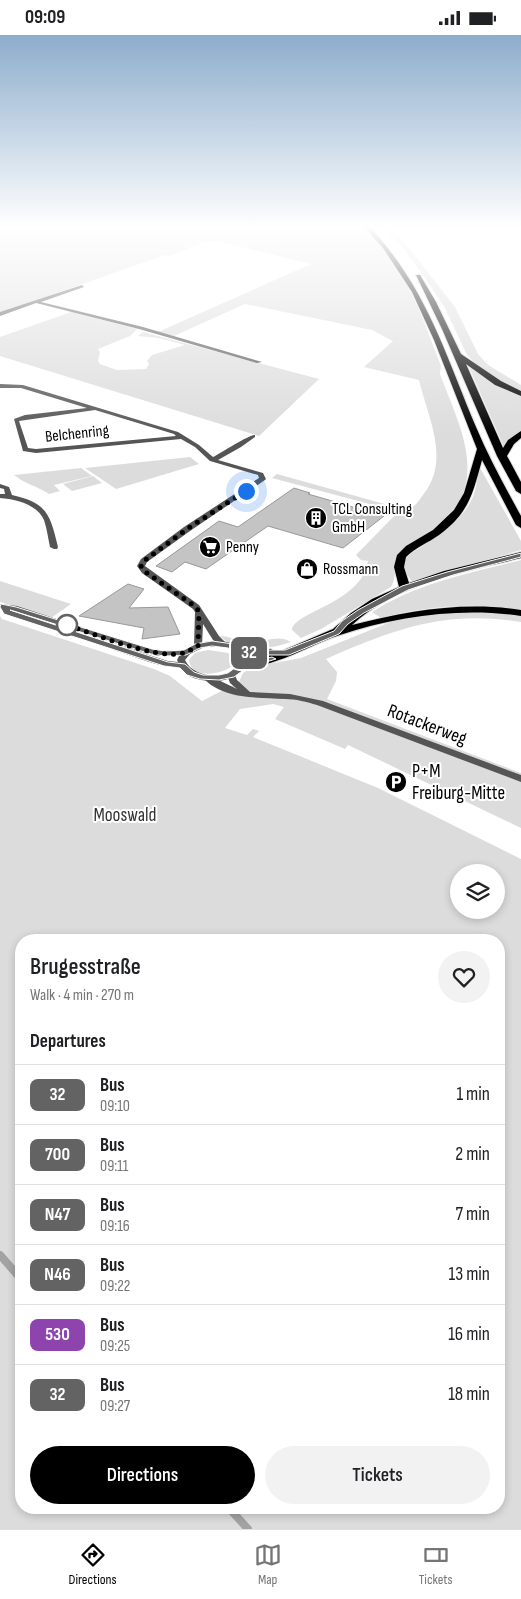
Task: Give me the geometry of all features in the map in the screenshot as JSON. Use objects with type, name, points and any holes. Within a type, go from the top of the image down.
[{"type":"highway","points":[[418,296],[481,449],[521,525]]},
{"type":"highway","points":[[429,296],[458,355],[502,456],[521,491]]},
{"type":"highway","points":[[458,355],[498,383],[521,394]]},
{"type":"highway","points":[[502,456],[511,441],[521,434]]},
{"type":"highway","points":[[405,588],[399,562],[402,555],[436,533],[453,517],[463,503],[470,488],[475,462],[481,449]]},
{"type":"highway","points":[[336,632],[361,611],[405,588],[450,573],[521,555]]},
{"type":"highway","points":[[243,666],[272,659],[336,632],[406,615],[446,610],[495,609],[521,613]]},
{"type":"highway","points":[[241,652],[286,653]]},
{"type":"street","points":[[0,314],[55,296]]},
{"type":"street","points":[[37,302],[141,328],[259,362]]},
{"type":"street","points":[[0,386],[21,386],[182,437],[212,460],[262,474],[263,479],[187,529],[144,561],[141,566],[144,571],[196,607],[216,638],[223,644],[241,652],[244,658],[243,666],[231,675],[207,678]]},
{"type":"street","name":"Belchenring","points":[[94,409],[25,417],[16,420],[26,450],[36,451],[182,437]]},
{"type":"street","points":[[212,460],[239,446],[253,436]]},
{"type":"street","points":[[0,486],[7,488],[9,496]]},
{"type":"street","points":[[0,496],[9,496],[31,503],[43,513],[47,518],[54,547]]},
{"type":"street","points":[[0,607],[14,608],[151,651],[186,653]]},
{"type":"street","name":"Rotackerweg","points":[[0,607],[7,612],[167,664],[182,665],[190,673],[207,678],[228,690],[249,696],[287,697],[320,703],[521,779]]},
{"type":"street","points":[[198,646],[199,612]]},
{"type":"street","points":[[182,665],[182,659],[186,653],[198,646],[212,643],[223,644]]},
{"type":"street","points":[[231,675],[233,681],[249,696]]},
{"type":"green space","points":[[0,296],[49,296],[34,301],[36,303],[0,316]]},
{"type":"green space","points":[[240,296],[412,296],[441,366],[440,374],[461,430],[468,468],[465,486],[458,503],[445,520],[423,538],[399,553],[395,562],[394,578],[391,587],[321,629],[301,638],[292,630],[295,624],[303,618],[342,597],[354,587],[363,575],[368,561],[361,560],[356,555],[394,516],[392,510],[272,478],[277,474],[406,510],[418,502],[431,482],[435,468],[436,453],[432,424],[419,380],[364,367],[393,341],[372,330],[245,304],[174,336],[158,332]]},
{"type":"green space","points":[[437,296],[446,296],[455,307],[478,354],[488,365],[521,385],[521,392],[483,371],[467,355],[445,308]]},
{"type":"green space","points":[[71,312],[137,329],[130,336],[98,349],[100,352],[98,361],[100,364],[117,370],[146,369],[149,364],[147,361],[152,355],[185,345],[159,338],[138,336],[143,332],[319,379],[259,436],[0,356],[0,337]]},
{"type":"green space","points":[[469,367],[521,396],[521,433],[504,447]]},
{"type":"green space","points":[[190,457],[199,464],[116,489],[85,468]]},
{"type":"green space","points":[[479,466],[521,541],[521,550],[412,582],[405,571],[404,561],[409,555],[447,529],[463,513],[474,494]]},
{"type":"green space","points":[[81,468],[92,476],[54,485],[60,491],[49,494],[14,475]]},
{"type":"green space","points":[[93,476],[102,483],[72,491],[63,484]]},
{"type":"green space","points":[[521,560],[521,610],[486,606],[433,608],[381,618],[372,612],[407,593],[425,586]]},
{"type":"green space","points":[[0,581],[71,604],[51,618],[0,602]]},
{"type":"green space","name":"Mooswald","points":[[490,612],[521,616],[521,622],[468,619],[420,625],[375,639],[326,659],[337,672],[336,681],[327,699],[521,773],[521,828],[348,745],[345,749],[275,719],[284,707],[273,704],[240,709],[225,728],[247,735],[253,729],[259,731],[253,737],[378,788],[521,859],[521,1529],[0,1529],[0,616],[2,619],[154,669],[170,676],[202,701],[239,682],[243,673],[252,667],[301,658],[405,618],[443,613]]},
{"type":"green space","points":[[220,636],[248,643],[276,639],[291,642],[273,647],[254,649],[235,646]]},
{"type":"green space","points":[[208,650],[228,653],[233,660],[233,665],[215,673],[208,674],[195,671],[189,660],[195,653]]},
{"type":"building","name":"TCL Consulting GmbH","points":[[294,488],[310,493],[308,494],[384,516],[343,548],[268,526],[206,569],[185,562],[172,572],[156,566],[219,521],[238,527]]},
{"type":"building","points":[[128,584],[144,589],[129,608],[168,607],[180,634],[142,639],[144,628],[79,616]]},
{"type":"waterway","points":[[0,1255],[15,1272]]},
{"type":"waterway","points":[[234,1514],[248,1529]]},
{"type":"bus line","name":"32","points":[[272,659],[243,666],[231,675],[219,678],[196,676],[184,669],[182,665],[167,664],[153,660],[7,612],[1,607],[14,608],[151,651],[176,654],[186,653],[190,649],[212,643],[230,646],[241,652],[257,654],[286,653],[314,643],[336,632],[361,611],[405,588],[450,573],[521,555]]},
{"type":"place","name":"TCL Consulting GmbH","points":[[316,518]]},
{"type":"place","name":"Penny","points":[[210,547]]},
{"type":"place","name":"Rossmann","points":[[307,569]]},
{"type":"place","name":"P+M Freiburg-Mitte","points":[[396,782]]},
{"type":"route","points":[[67,625],[64,624],[151,651],[176,654],[186,653],[198,646],[199,612],[196,607],[144,571],[141,566],[144,561],[187,529],[246,491]]}]
